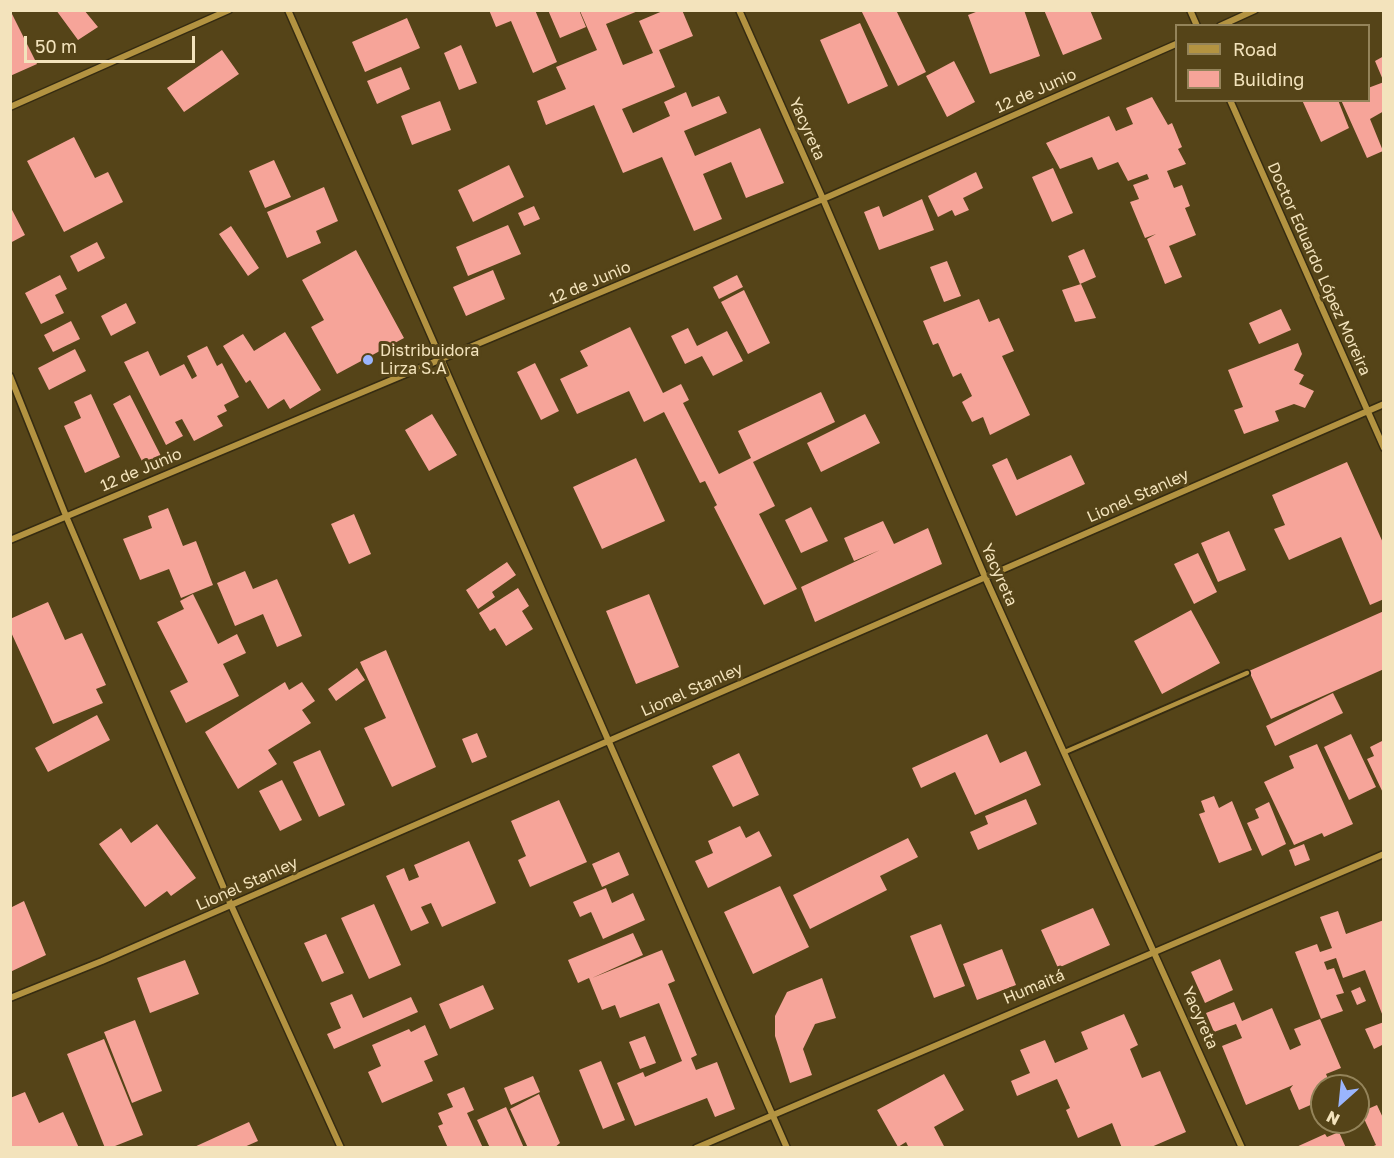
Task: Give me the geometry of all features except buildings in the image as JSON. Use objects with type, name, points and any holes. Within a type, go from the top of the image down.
[{"type":"street","points":[[10,107],[229,10]]},
{"type":"street","points":[[288,10],[787,1148]]},
{"type":"street","name":"Yacyreta","points":[[739,10],[823,199],[985,577],[1155,950],[1242,1148]]},
{"type":"street","points":[[1190,10],[1196,24]]},
{"type":"street","points":[[1224,24],[1255,10]]},
{"type":"street","name":"12 de Junio","points":[[10,540],[823,199],[1175,44]]},
{"type":"street","name":"Doctor Eduardo López Moreira","points":[[1231,102],[1383,448]]},
{"type":"street","points":[[10,376],[66,516],[231,905],[341,1148]]},
{"type":"street","name":"Lionel Stanley","points":[[10,998],[231,905],[1383,404]]},
{"type":"street","name":"Humaitá","points":[[696,1148],[1383,854]]},
{"type":"lane","points":[[1065,752],[1247,674]]},
{"type":"place","name":"Distribuidora Lirza S.A","points":[[368,360]]}]
